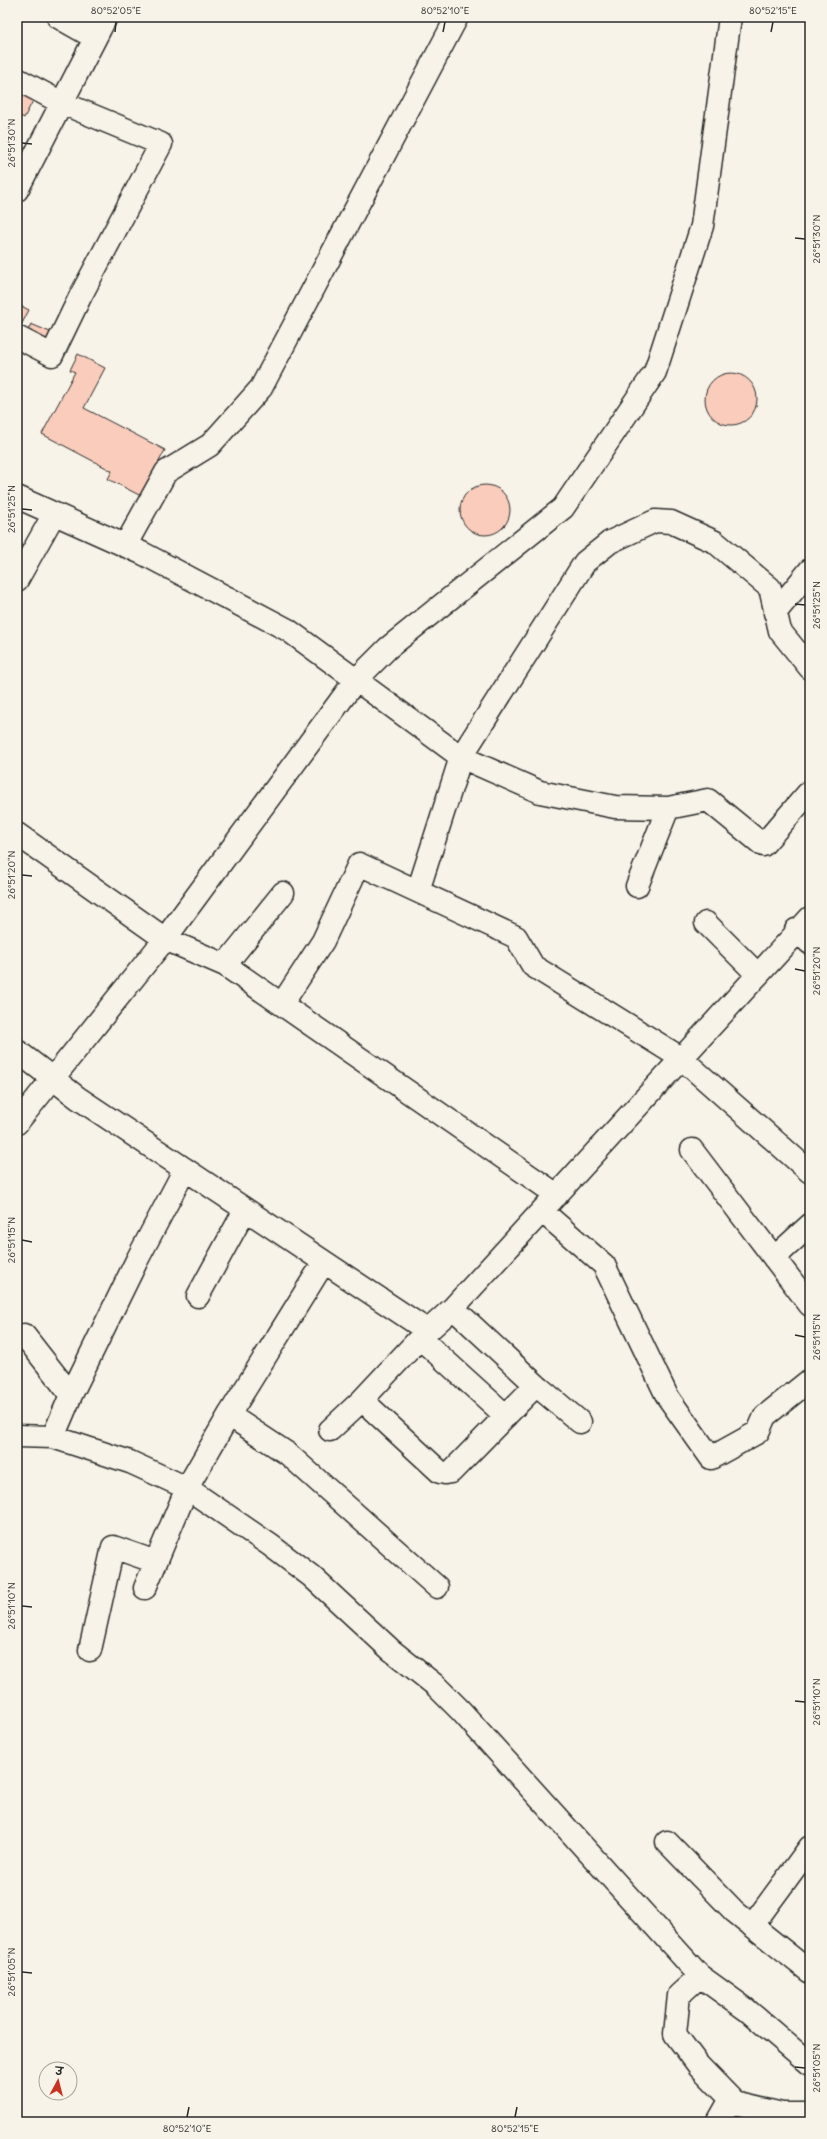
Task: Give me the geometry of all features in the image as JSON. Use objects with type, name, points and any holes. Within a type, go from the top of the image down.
[{"type":"street","points":[[58,17],[95,38]]},
{"type":"street","points":[[17,190],[106,17]]},
{"type":"street","points":[[126,546],[166,472],[210,445],[261,388],[457,17]]},
{"type":"street","points":[[17,1123],[165,939],[355,681],[388,648],[563,508],[655,372],[702,226],[730,17]]},
{"type":"street","points":[[17,79],[62,103],[161,144],[80,297],[52,355],[17,337]]},
{"type":"street","points":[[17,497],[126,546],[288,630],[355,681],[461,757],[540,792],[615,807],[668,808],[708,800],[763,845],[810,791]]},
{"type":"street","points":[[17,580],[54,514]]},
{"type":"street","points":[[418,891],[461,757],[585,562],[610,542],[655,521],[671,522],[715,542],[770,588],[780,631],[810,668]]},
{"type":"street","points":[[775,613],[810,570]]},
{"type":"street","points":[[637,886],[668,808]]},
{"type":"street","points":[[17,834],[165,939],[225,965],[557,1194]]},
{"type":"street","points":[[282,1004],[323,941],[359,864],[516,937],[533,966],[681,1058],[810,1172]]},
{"type":"street","points":[[225,965],[283,893]]},
{"type":"street","points":[[706,923],[757,974]]},
{"type":"street","points":[[330,1430],[362,1400],[424,1335],[453,1308],[757,974],[806,930]]},
{"type":"street","points":[[17,1051],[78,1098],[324,1262],[424,1335],[506,1416]]},
{"type":"street","points":[[692,1150],[810,1305]]},
{"type":"street","points":[[53,1437],[71,1395],[185,1169]]},
{"type":"street","points":[[198,1296],[245,1210]]},
{"type":"street","points":[[542,1211],[604,1265],[667,1396],[711,1458],[758,1432],[765,1416],[810,1380]]},
{"type":"street","points":[[774,1258],[810,1225]]},
{"type":"street","points":[[145,1588],[187,1488],[229,1415],[324,1262]]},
{"type":"street","points":[[453,1308],[536,1385],[580,1422]]},
{"type":"street","points":[[17,1340],[24,1335],[71,1395]]},
{"type":"street","points":[[362,1400],[440,1472],[445,1474],[450,1472],[536,1385]]},
{"type":"street","points":[[229,1415],[288,1454],[437,1587]]},
{"type":"street","points":[[17,1436],[53,1437],[130,1462],[187,1488],[270,1545],[311,1576],[390,1650],[434,1685],[461,1711],[700,1976],[747,2010],[810,2064]]},
{"type":"street","points":[[90,1650],[113,1547],[156,1562]]},
{"type":"street","points":[[667,1842],[734,1912],[810,1972]]},
{"type":"street","points":[[752,1926],[810,1847]]},
{"type":"street","points":[[700,1976],[679,1995],[675,2034],[699,2066],[735,2103],[782,2114],[810,2114]]},
{"type":"street","points":[[718,2122],[731,2099]]},
{"type":"building","points":[[21,84],[37,93],[24,118],[17,114],[17,92]]},
{"type":"building","points":[[17,304],[29,310],[17,333]]},
{"type":"building","points":[[31,324],[50,332],[47,348],[25,337]]},
{"type":"building","points":[[78,354],[105,368],[84,408],[165,450],[141,496],[108,479],[112,471],[42,434],[75,372],[70,370]]},
{"type":"building","points":[[726,373],[736,373],[750,380],[757,394],[757,404],[750,418],[736,425],[726,425],[716,421],[709,414],[705,404],[705,394],[709,384],[716,377]]},
{"type":"building","points":[[480,485],[490,485],[503,492],[510,505],[510,515],[503,528],[490,535],[480,535],[471,531],[464,524],[460,515],[460,505],[464,496],[471,489]]}]
